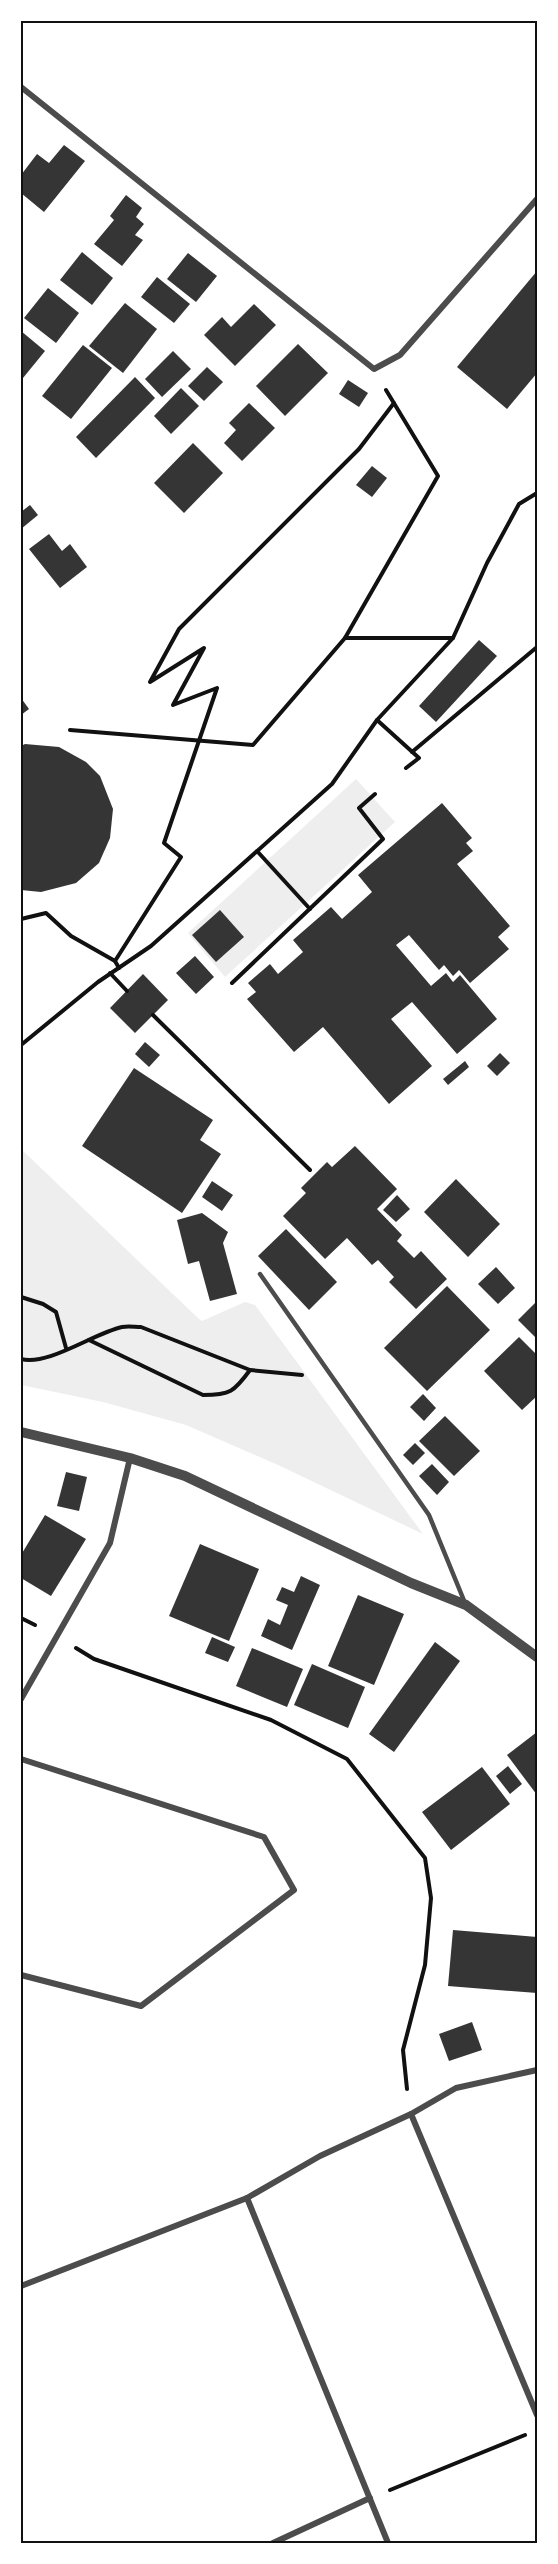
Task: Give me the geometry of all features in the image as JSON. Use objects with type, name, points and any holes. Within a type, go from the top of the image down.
[{"type":"street","points":[[21,87],[374,369],[400,355],[537,198]]},
{"type":"street","points":[[21,1432],[130,1458],[185,1476],[411,1583],[466,1605],[537,1657]]},
{"type":"street","points":[[21,1699],[110,1542],[130,1458]]},
{"type":"street","points":[[21,1760],[264,1837],[294,1890],[141,2006],[21,1975]]},
{"type":"street","points":[[21,2286],[247,2198],[320,2156],[411,2114],[456,2088],[537,2070]]},
{"type":"street","points":[[411,2114],[537,2415]]},
{"type":"street","points":[[247,2198],[388,2543]]},
{"type":"street","points":[[273,2543],[370,2498]]},
{"type":"lane","points":[[260,1274],[429,1515],[466,1605]]},
{"type":"path","points":[[70,730],[253,745],[345,638],[438,476],[385,387]]},
{"type":"path","points":[[115,961],[181,857],[164,843],[217,688],[173,705],[204,648],[150,682],[179,629],[359,449],[394,403]]},
{"type":"path","points":[[21,1046],[110,973],[151,946],[332,784],[377,720],[453,638],[519,504],[537,493]]},
{"type":"path","points":[[345,638],[453,638]]},
{"type":"path","points":[[412,752],[537,647]]},
{"type":"path","points":[[377,720],[419,758],[406,768]]},
{"type":"path","points":[[232,983],[383,839],[359,808],[375,794]]},
{"type":"path","points":[[257,851],[310,909]]},
{"type":"path","points":[[21,919],[46,914],[70,936],[115,961],[119,968]]},
{"type":"path","points":[[110,973],[127,991]]},
{"type":"path","points":[[153,1015],[310,1170]]},
{"type":"path","points":[[21,1297],[43,1304],[56,1312],[66,1348]]},
{"type":"path","points":[[21,1359],[28,1361],[38,1358],[123,1327],[141,1327],[250,1370],[332,1378]]},
{"type":"path","points":[[89,1340],[203,1395],[223,1395],[237,1388],[250,1370]]},
{"type":"path","points":[[94,1659],[271,1720],[347,1759],[425,1858],[431,1898],[425,1965],[403,2050],[411,2114]]},
{"type":"path","points":[[370,2498],[526,2435]]},
{"type":"shaded area","points":[[356,779],[395,822],[225,977],[188,933]]},
{"type":"shaded area","points":[[21,1149],[202,1321],[245,1302],[255,1305],[423,1534],[278,1465],[186,1425],[103,1402],[21,1385]]},
{"type":"building","points":[[64,145],[85,161],[44,212],[21,193],[21,175],[37,154],[49,163]]},
{"type":"building","points":[[126,195],[142,208],[136,217],[144,224],[135,235],[143,240],[122,266],[94,244],[114,220],[110,216]]},
{"type":"building","points":[[82,252],[113,278],[92,305],[60,280]]},
{"type":"building","points":[[188,253],[217,276],[196,302],[167,279]]},
{"type":"building","points":[[537,271],[537,373],[507,409],[457,367]]},
{"type":"building","points":[[157,277],[190,304],[174,323],[141,297]]},
{"type":"building","points":[[48,288],[79,313],[56,343],[24,318]]},
{"type":"building","points":[[125,303],[157,329],[123,373],[89,346]]},
{"type":"building","points":[[254,304],[276,325],[235,366],[204,335],[222,317],[231,327]]},
{"type":"building","points":[[21,331],[45,351],[23,378],[21,377]]},
{"type":"building","points":[[298,344],[328,373],[285,416],[256,386]]},
{"type":"building","points":[[83,345],[112,368],[71,419],[42,396]]},
{"type":"building","points":[[173,351],[191,369],[162,397],[145,379]]},
{"type":"building","points":[[207,367],[223,382],[204,401],[188,386]]},
{"type":"building","points":[[135,377],[155,398],[96,458],[76,437]]},
{"type":"building","points":[[348,380],[368,393],[359,407],[339,394]]},
{"type":"building","points":[[181,388],[199,406],[171,434],[154,416]]},
{"type":"building","points":[[249,403],[275,428],[242,461],[224,443],[236,430],[229,423]]},
{"type":"building","points":[[193,443],[223,473],[184,513],[154,483]]},
{"type":"building","points":[[372,466],[387,478],[372,497],[356,485]]},
{"type":"building","points":[[30,505],[38,515],[21,529],[21,512]]},
{"type":"building","points":[[49,534],[62,551],[70,544],[87,567],[60,588],[29,549]]},
{"type":"building","points":[[479,640],[497,656],[436,722],[419,706]]},
{"type":"building","points":[[21,698],[29,709],[21,715]]},
{"type":"building","points":[[25,744],[59,747],[86,762],[100,776],[113,809],[110,838],[99,863],[76,883],[41,892],[21,890],[21,746]]},
{"type":"building","points":[[442,803],[472,838],[466,843],[473,851],[457,864],[510,926],[498,937],[509,949],[470,983],[459,970],[453,976],[444,965],[439,970],[409,935],[396,945],[431,986],[446,973],[453,982],[460,975],[497,1019],[457,1054],[412,1002],[391,1019],[432,1066],[389,1104],[323,1027],[294,1052],[247,999],[256,992],[248,983],[270,964],[278,974],[303,952],[293,940],[331,907],[342,919],[372,892],[358,875]]},
{"type":"building","points":[[220,910],[244,937],[216,962],[192,935]]},
{"type":"building","points":[[195,956],[214,977],[196,994],[176,973]]},
{"type":"building","points":[[143,974],[168,1000],[135,1033],[110,1008]]},
{"type":"building","points":[[145,1042],[160,1055],[149,1067],[135,1054]]},
{"type":"building","points":[[500,1053],[510,1063],[497,1076],[487,1066]]},
{"type":"building","points":[[465,1061],[469,1067],[448,1085],[443,1079]]},
{"type":"building","points":[[134,1068],[213,1120],[200,1140],[221,1154],[182,1213],[82,1146]]},
{"type":"building","points":[[355,1146],[397,1189],[377,1209],[402,1235],[397,1241],[414,1258],[421,1251],[447,1279],[416,1309],[389,1282],[394,1277],[378,1260],[372,1265],[347,1238],[325,1259],[283,1216],[306,1193],[301,1188],[327,1162],[332,1167]]},
{"type":"building","points":[[456,1179],[500,1224],[468,1257],[424,1212]]},
{"type":"building","points":[[212,1181],[233,1195],[222,1211],[202,1197]]},
{"type":"building","points":[[397,1195],[410,1209],[396,1222],[383,1210]]},
{"type":"building","points":[[202,1213],[228,1232],[223,1243],[237,1294],[210,1301],[199,1261],[188,1264],[177,1220]]},
{"type":"building","points":[[286,1229],[337,1282],[309,1310],[258,1256]]},
{"type":"building","points":[[496,1267],[515,1288],[498,1304],[478,1284]]},
{"type":"building","points":[[447,1286],[490,1330],[427,1391],[384,1348]]},
{"type":"building","points":[[537,1301],[537,1339],[518,1320]]},
{"type":"building","points":[[519,1337],[537,1355],[537,1396],[522,1410],[484,1371]]},
{"type":"building","points":[[423,1394],[436,1408],[424,1421],[410,1407]]},
{"type":"building","points":[[445,1416],[480,1451],[454,1476],[419,1441]]},
{"type":"building","points":[[415,1443],[425,1453],[413,1465],[403,1455]]},
{"type":"building","points":[[432,1464],[449,1482],[437,1495],[419,1476]]},
{"type":"building","points":[[66,1472],[87,1477],[79,1511],[57,1506]]},
{"type":"building","points":[[45,1515],[86,1539],[51,1596],[21,1578],[21,1555]]},
{"type":"building","points":[[200,1544],[259,1569],[229,1641],[169,1616]]},
{"type":"building","points":[[301,1576],[320,1585],[292,1650],[261,1636],[268,1619],[280,1625],[288,1605],[276,1600],[282,1587],[294,1592]]},
{"type":"building","points":[[358,1595],[404,1614],[374,1685],[328,1666]]},
{"type":"building","points":[[212,1637],[235,1647],[228,1662],[205,1653]]},
{"type":"building","points":[[435,1642],[460,1661],[394,1752],[369,1734]]},
{"type":"building","points":[[252,1648],[303,1669],[287,1707],[236,1686]]},
{"type":"building","points":[[312,1664],[365,1687],[348,1728],[294,1705]]},
{"type":"building","points":[[537,1732],[537,1795],[507,1755]]},
{"type":"building","points":[[508,1766],[522,1784],[510,1794],[496,1776]]},
{"type":"building","points":[[482,1767],[510,1804],[451,1850],[422,1812]]},
{"type":"building","points":[[453,1930],[537,1937],[537,1993],[448,1986]]},
{"type":"building","points":[[472,2022],[482,2050],[449,2061],[439,2034]]}]
